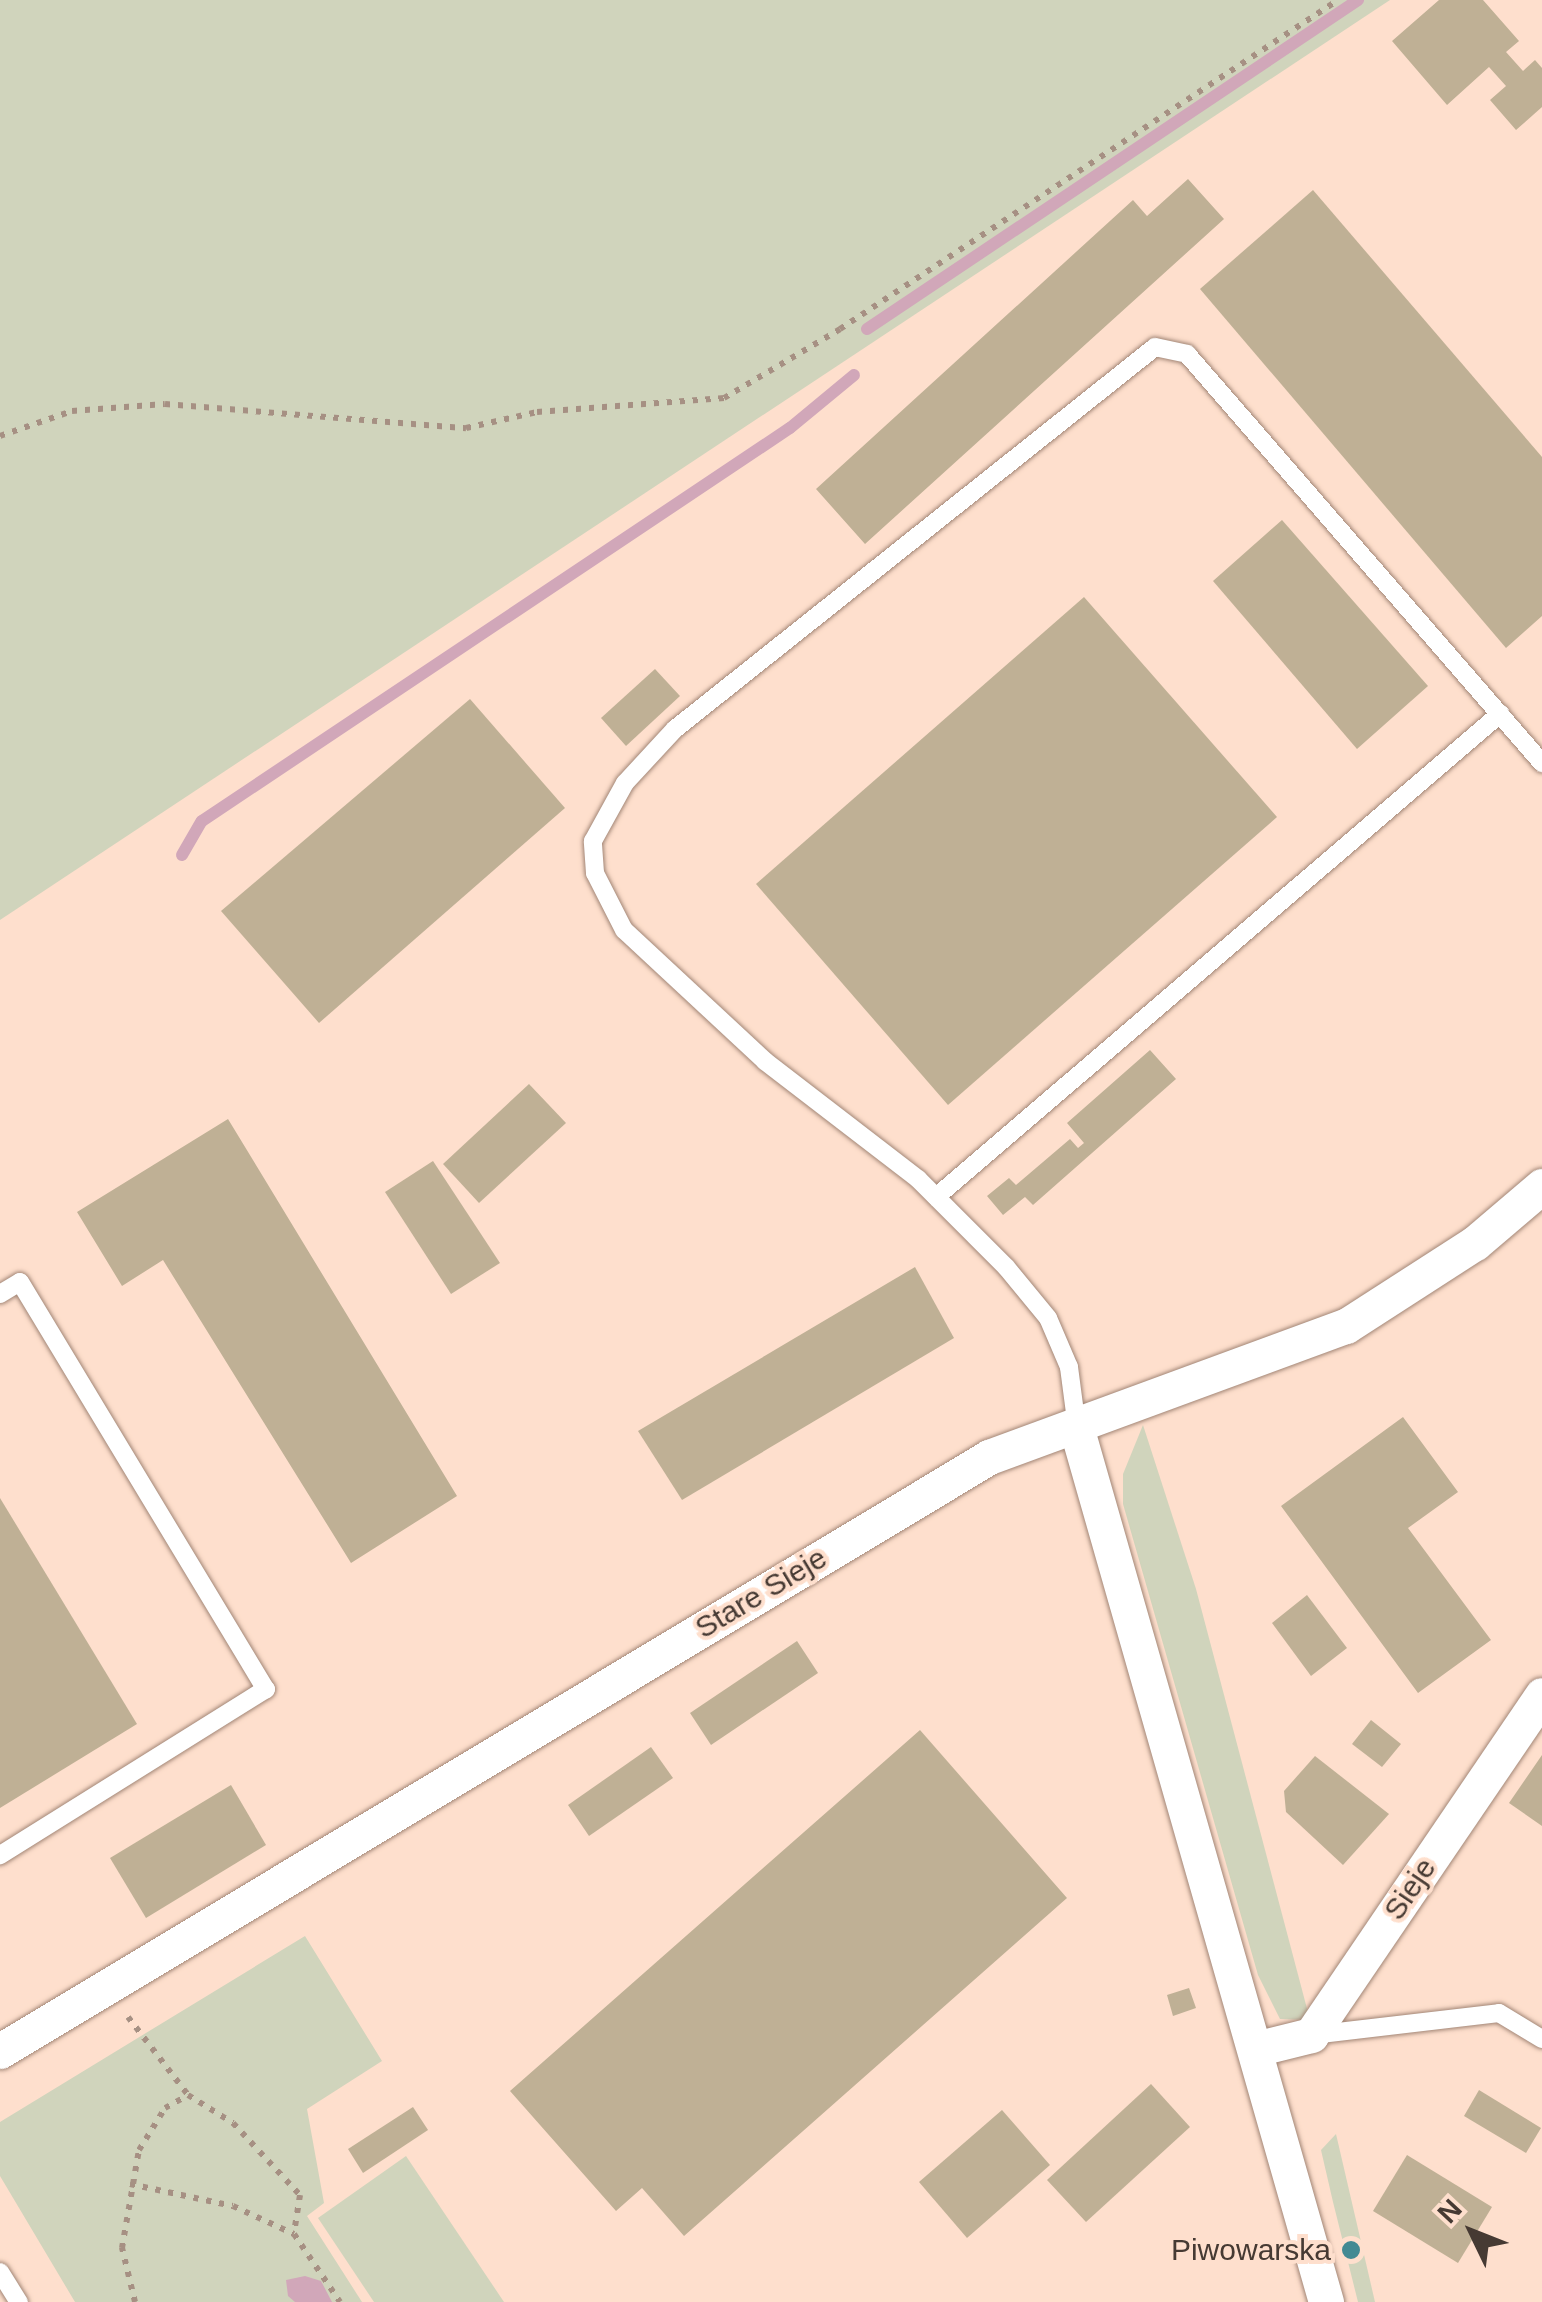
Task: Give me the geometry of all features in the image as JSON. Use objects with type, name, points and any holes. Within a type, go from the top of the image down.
[{"type":"street","name":"Stare Sieje","points":[[0,2051],[989,1458],[1077,1430],[1346,1326],[1461,1254],[1542,1186]]},
{"type":"street","points":[[1077,1430],[1326,2302]]},
{"type":"street","name":"Sieje","points":[[1311,2036],[1542,1696]]},
{"type":"street","points":[[1254,2050],[1311,2036]]},
{"type":"lane","points":[[1077,1430],[1070,1367],[1048,1318],[936,1197],[764,1060],[624,930],[595,874],[593,841],[624,783],[675,728],[1155,347],[1187,354],[1542,763]]},
{"type":"lane","points":[[936,1197],[1500,714]]},
{"type":"lane","points":[[0,1294],[20,1282],[266,1688],[0,1854]]},
{"type":"lane","points":[[1311,2036],[1499,2013],[1542,2039]]},
{"type":"lane","points":[[0,2272],[18,2302]]},
{"type":"path","points":[[0,436],[72,411],[165,404],[466,428],[537,412],[724,398],[840,330],[1338,0]]},
{"type":"path","points":[[108,1986],[188,2095],[233,2123],[300,2196],[294,2234]]},
{"type":"path","points":[[135,2302],[122,2248],[138,2150],[165,2108],[188,2095]]},
{"type":"path","points":[[130,2184],[233,2206],[294,2234],[340,2302]]},
{"type":"green space","points":[[0,0],[1390,0],[0,920]]},
{"type":"green space","points":[[1143,1425],[1196,1589],[1310,2020],[1280,2019],[1258,1975],[1123,1504],[1123,1474]]},
{"type":"green space","points":[[305,1936],[382,2061],[307,2109],[324,2203],[307,2216],[362,2302],[75,2302],[0,2176],[0,2122]]},
{"type":"green space","points":[[1336,2134],[1375,2302],[1358,2302],[1333,2202],[1321,2150]]},
{"type":"green space","points":[[406,2156],[504,2302],[374,2302],[318,2218]]},
{"type":"shaded area","points":[[305,2276],[321,2281],[332,2302],[295,2302],[288,2296],[286,2280]]},
{"type":"building","points":[[1439,0],[1483,0],[1519,41],[1506,52],[1523,71],[1535,60],[1542,68],[1542,107],[1516,130],[1490,100],[1506,86],[1489,67],[1447,105],[1392,41]]},
{"type":"building","points":[[1188,179],[1224,219],[865,544],[816,489],[1133,200],[1147,216]]},
{"type":"building","points":[[1313,190],[1542,457],[1542,616],[1506,648],[1200,289]]},
{"type":"building","points":[[1282,520],[1428,686],[1357,749],[1213,581]]},
{"type":"building","points":[[1084,597],[1277,817],[948,1105],[756,884]]},
{"type":"building","points":[[655,669],[680,696],[626,746],[601,718]]},
{"type":"building","points":[[470,699],[565,808],[319,1023],[221,911]]},
{"type":"building","points":[[1150,1050],[1176,1079],[1033,1205],[1025,1197],[1003,1215],[987,1196],[1009,1178],[1016,1185],[1070,1139],[1078,1148],[1084,1143],[1067,1123]]},
{"type":"building","points":[[529,1084],[566,1123],[479,1203],[443,1164]]},
{"type":"building","points":[[228,1119],[457,1496],[351,1563],[163,1260],[122,1286],[77,1212]]},
{"type":"building","points":[[433,1161],[500,1263],[451,1294],[385,1192]]},
{"type":"building","points":[[915,1267],[954,1338],[682,1500],[638,1431]]},
{"type":"building","points":[[1403,1417],[1458,1492],[1408,1528],[1491,1640],[1418,1693],[1281,1506]]},
{"type":"building","points":[[0,1498],[137,1724],[0,1808]]},
{"type":"building","points":[[1307,1595],[1347,1648],[1311,1676],[1272,1623]]},
{"type":"building","points":[[797,1641],[818,1673],[711,1745],[690,1713]]},
{"type":"building","points":[[1371,1720],[1401,1744],[1382,1767],[1352,1744]]},
{"type":"building","points":[[920,1730],[1067,1898],[684,2236],[642,2188],[616,2211],[510,2091]]},
{"type":"building","points":[[651,1747],[673,1778],[589,1836],[568,1805]]},
{"type":"building","points":[[1542,1755],[1542,1826],[1509,1803]]},
{"type":"building","points":[[1315,1756],[1389,1814],[1343,1865],[1286,1812],[1284,1791]]},
{"type":"building","points":[[231,1785],[266,1845],[146,1918],[110,1858]]},
{"type":"building","points":[[1189,1988],[1196,2008],[1173,2016],[1167,1995]]},
{"type":"building","points":[[1151,2084],[1190,2127],[1086,2222],[1047,2180]]},
{"type":"building","points":[[1479,2090],[1541,2128],[1526,2153],[1464,2116]]},
{"type":"building","points":[[413,2107],[428,2130],[363,2173],[348,2149]]},
{"type":"building","points":[[1002,2110],[1050,2165],[967,2238],[919,2182]]},
{"type":"building","points":[[1407,2155],[1492,2207],[1458,2263],[1373,2211]]},
{"type":"waterway","points":[[867,329],[1358,0]]},
{"type":"waterway","points":[[182,855],[202,821],[790,428],[854,375]]},
{"type":"place","name":"Piwowarska","points":[[1351,2250]]}]
